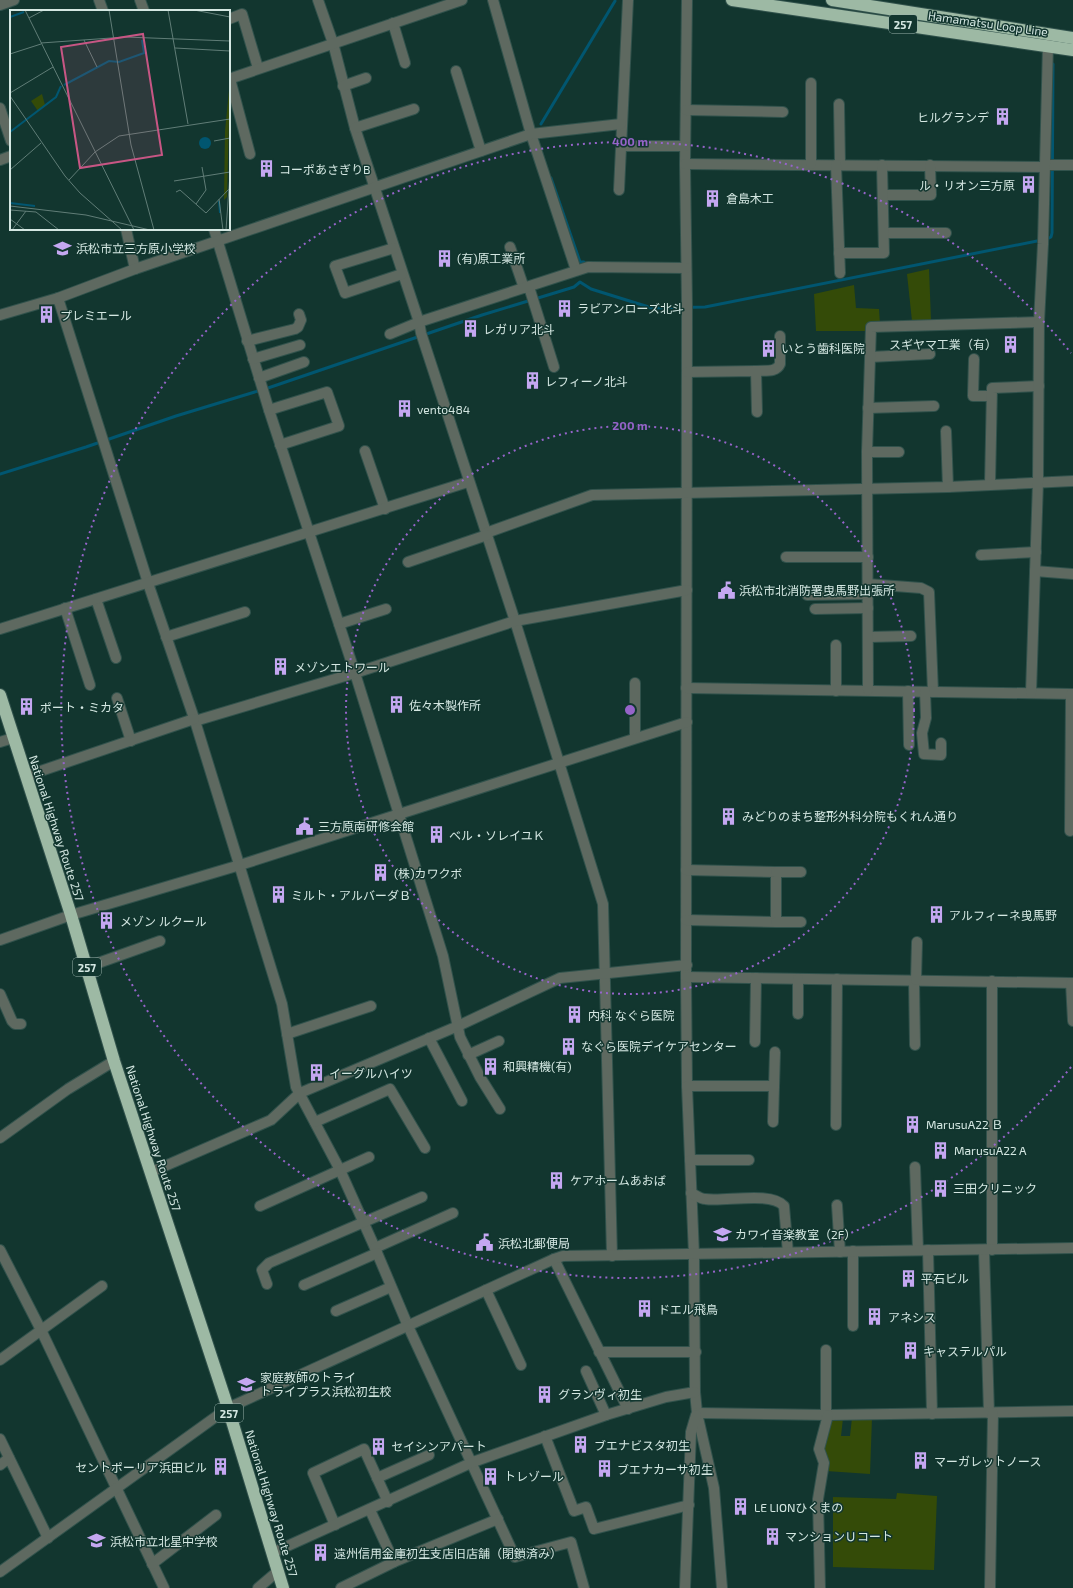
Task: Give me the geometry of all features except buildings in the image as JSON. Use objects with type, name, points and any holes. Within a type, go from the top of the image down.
[{"type":"highway","name":"Hamamatsu Loop Line","points":[[732,0],[1048,45],[1073,50]]},
{"type":"highway","name":"Hamamatsu Loop Line","points":[[832,0],[1073,38]]},
{"type":"highway","name":"National Highway Route 257","points":[[0,695],[71,915],[114,1061],[228,1408],[283,1588]]},
{"type":"street","points":[[0,5],[14,0]]},
{"type":"street","points":[[99,0],[103,10]]},
{"type":"street","points":[[140,0],[144,10]]},
{"type":"street","points":[[318,0],[333,43],[355,128],[419,322],[422,338],[468,482],[515,621],[603,904],[612,1256]]},
{"type":"street","points":[[230,79],[462,0]]},
{"type":"street","points":[[493,0],[531,134],[577,270]]},
{"type":"street","points":[[619,190],[628,0]]},
{"type":"street","points":[[687,0],[685,146],[687,310],[687,1086],[694,1255],[696,1352],[695,1392],[697,1413],[714,1488],[722,1588]]},
{"type":"street","points":[[230,19],[242,14],[258,68]]},
{"type":"street","points":[[393,23],[405,63]]},
{"type":"street","points":[[1031,693],[1038,482],[1039,322],[1049,166],[1048,45]]},
{"type":"street","points":[[456,71],[480,151]]},
{"type":"street","points":[[343,86],[366,78]]},
{"type":"street","points":[[230,83],[250,154]]},
{"type":"street","points":[[811,83],[811,164]]},
{"type":"street","points":[[839,104],[838,165],[840,273]]},
{"type":"street","points":[[0,108],[10,138]]},
{"type":"street","points":[[355,128],[414,108]]},
{"type":"street","points":[[686,110],[783,112]]},
{"type":"street","points":[[0,315],[58,298],[135,269],[531,134],[621,124]]},
{"type":"street","points":[[620,146],[685,146]]},
{"type":"street","points":[[0,160],[10,156]]},
{"type":"street","points":[[685,164],[1073,165]]},
{"type":"street","points":[[839,253],[884,253],[882,165]]},
{"type":"street","points":[[883,195],[931,195],[930,165]]},
{"type":"street","points":[[126,230],[135,269]]},
{"type":"street","points":[[214,230],[280,446],[355,673],[443,956],[460,1037],[468,1055],[500,1109]]},
{"type":"street","points":[[884,233],[946,233]]},
{"type":"street","points":[[394,248],[336,266],[345,293],[402,274]]},
{"type":"street","points":[[510,248],[535,305],[554,367]]},
{"type":"street","points":[[390,334],[419,322],[588,267],[686,268]]},
{"type":"street","points":[[58,298],[148,582],[194,720],[282,1004],[296,1087],[340,1170],[408,1326],[473,1462],[516,1557],[571,1542],[584,1588]]},
{"type":"street","points":[[247,341],[295,329],[298,327],[301,320],[299,314]]},
{"type":"street","points":[[868,690],[867,452],[871,327],[1039,322]]},
{"type":"street","points":[[687,372],[775,370],[780,364],[780,336]]},
{"type":"street","points":[[253,359],[300,345]]},
{"type":"street","points":[[870,357],[930,354]]},
{"type":"street","points":[[974,358],[973,396],[991,396]]},
{"type":"street","points":[[259,378],[304,362]]},
{"type":"street","points":[[756,371],[757,412]]},
{"type":"street","points":[[990,484],[992,388],[1039,386]]},
{"type":"street","points":[[269,410],[327,392],[339,426],[280,446]]},
{"type":"street","points":[[868,408],[934,406]]},
{"type":"street","points":[[946,430],[948,487]]},
{"type":"street","points":[[365,450],[384,509]]},
{"type":"street","points":[[867,452],[899,452]]},
{"type":"street","points":[[408,562],[592,494],[948,487],[1073,481]]},
{"type":"street","points":[[0,628],[468,482]]},
{"type":"street","points":[[981,554],[1036,552]]},
{"type":"street","points":[[786,557],[868,557]]},
{"type":"street","points":[[1035,571],[1073,574]]},
{"type":"street","points":[[807,595],[868,589],[920,588],[929,592],[929,692],[926,718],[922,734],[924,754],[941,755],[941,743]]},
{"type":"street","points":[[26,776],[194,720],[355,673],[515,621],[687,590]]},
{"type":"street","points":[[96,598],[116,658]]},
{"type":"street","points":[[65,608],[90,685]]},
{"type":"street","points":[[815,609],[868,608]]},
{"type":"street","points":[[339,624],[386,610]]},
{"type":"street","points":[[166,637],[245,612]]},
{"type":"street","points":[[868,636],[911,636]]},
{"type":"street","points":[[836,645],[836,691]]},
{"type":"street","points":[[634,737],[635,684]]},
{"type":"street","points":[[686,688],[1072,694],[1070,831]]},
{"type":"street","points":[[908,691],[909,745]]},
{"type":"street","points":[[117,698],[131,741]]},
{"type":"street","points":[[0,940],[71,915],[240,865],[558,763],[634,737],[687,722]]},
{"type":"street","points":[[0,742],[13,738]]},
{"type":"street","points":[[686,870],[801,872]]},
{"type":"street","points":[[776,872],[776,922]]},
{"type":"street","points":[[686,920],[801,922]]},
{"type":"street","points":[[87,967],[160,941]]},
{"type":"street","points":[[915,1045],[915,980],[917,942]]},
{"type":"street","points":[[151,1172],[271,1120],[300,1093],[458,1026],[560,978],[604,972],[687,965]]},
{"type":"street","points":[[686,977],[1072,983],[1073,1021]]},
{"type":"street","points":[[755,1042],[756,978]]},
{"type":"street","points":[[798,979],[798,1014]]},
{"type":"street","points":[[836,1125],[837,979]]},
{"type":"street","points":[[990,1588],[991,1413],[988,1250],[992,981]]},
{"type":"street","points":[[0,994],[12,1021],[15,1024],[21,1024]]},
{"type":"street","points":[[287,1034],[371,1006]]},
{"type":"street","points":[[429,1038],[462,1101]]},
{"type":"street","points":[[468,1055],[499,1041]]},
{"type":"street","points":[[773,1122],[775,1052]]},
{"type":"street","points":[[0,1138],[68,1088],[114,1061]]},
{"type":"street","points":[[687,1086],[774,1086]]},
{"type":"street","points":[[315,1122],[390,1089],[425,1148]]},
{"type":"street","points":[[260,1206],[369,1157]]},
{"type":"street","points":[[690,1160],[749,1160]]},
{"type":"street","points":[[915,1167],[923,1250],[932,1414]]},
{"type":"street","points":[[691,1193],[703,1199],[768,1198],[782,1204],[784,1206],[788,1253]]},
{"type":"street","points":[[267,1284],[262,1270],[265,1266],[422,1197]]},
{"type":"street","points":[[837,1205],[840,1252]]},
{"type":"street","points":[[304,1285],[454,1212]]},
{"type":"street","points":[[0,1572],[228,1408],[563,1256],[1073,1248]]},
{"type":"street","points":[[0,1250],[118,1487],[164,1588]]},
{"type":"street","points":[[853,1251],[853,1326]]},
{"type":"street","points":[[554,1259],[628,1409]]},
{"type":"street","points":[[0,1360],[102,1286]]},
{"type":"street","points":[[336,1311],[392,1287]]},
{"type":"street","points":[[486,1290],[521,1365]]},
{"type":"street","points":[[820,1588],[818,1499],[824,1463],[819,1449],[827,1415],[826,1350]]},
{"type":"street","points":[[599,1352],[696,1352]]},
{"type":"street","points":[[586,1371],[606,1415]]},
{"type":"street","points":[[272,1553],[388,1502],[473,1462],[606,1415],[666,1397],[695,1392]]},
{"type":"street","points":[[697,1413],[827,1415],[1073,1411]]},
{"type":"street","points":[[684,1588],[689,1505],[691,1432],[697,1413]]},
{"type":"street","points":[[545,1436],[574,1511],[586,1506],[594,1529],[689,1505]]},
{"type":"street","points":[[0,1439],[48,1538]]},
{"type":"street","points":[[335,1525],[313,1473],[364,1449],[388,1502]]},
{"type":"street","points":[[377,1478],[429,1455]]},
{"type":"street","points":[[0,1465],[9,1458]]},
{"type":"street","points":[[370,1510],[394,1562]]},
{"type":"street","points":[[152,1564],[216,1515]]},
{"type":"street","points":[[341,1588],[394,1562],[498,1519]]},
{"type":"street","points":[[258,1588],[278,1571]]},
{"type":"green space","points":[[929,269],[931,320],[912,321],[907,274]]},
{"type":"green space","points":[[854,285],[856,308],[879,309],[880,324],[867,331],[816,331],[814,294]]},
{"type":"green space","points":[[830,1418],[843,1418],[841,1436],[850,1436],[852,1418],[872,1418],[870,1474],[826,1471],[823,1449]]},
{"type":"green space","points":[[897,1493],[937,1496],[934,1570],[833,1567],[833,1497],[896,1499]]},
{"type":"waterway","points":[[541,124],[615,1]]},
{"type":"waterway","points":[[0,474],[86,447],[176,416],[268,388],[482,315],[574,287],[580,282],[591,289],[652,308],[705,307],[1047,239],[1051,237],[1052,233],[1053,64]]},
{"type":"waterway","points":[[551,178],[580,262],[584,262]]},
{"type":"place","name":"ヒルグランデ","points":[[1002,117]]},
{"type":"place","name":"コーポあさぎりB","points":[[266,169]]},
{"type":"place","name":"ル・リオン三方原","points":[[1028,185]]},
{"type":"place","name":"倉島木工","points":[[713,198]]},
{"type":"place","name":"浜松市立三方原小学校","points":[[63,248]]},
{"type":"place","name":"(有)原工業所","points":[[444,258]]},
{"type":"place","name":"ラビアンローズ北斗","points":[[564,308]]},
{"type":"place","name":"プレミエール","points":[[47,315]]},
{"type":"place","name":"レガリア北斗","points":[[470,329]]},
{"type":"place","name":"スギヤマ工業（有）","points":[[1010,344]]},
{"type":"place","name":"いとう歯科医院","points":[[768,348]]},
{"type":"place","name":"レフィーノ北斗","points":[[532,381]]},
{"type":"place","name":"vento484","points":[[404,409]]},
{"type":"place","name":"浜松市北消防署曳馬野出張所","points":[[726,590]]},
{"type":"place","name":"メゾンエトワール","points":[[281,667]]},
{"type":"place","name":"佐々木製作所","points":[[396,705]]},
{"type":"place","name":"ポート・ミカタ","points":[[27,707]]},
{"type":"place","name":"みどりのまち整形外科分院もくれん通り","points":[[729,816]]},
{"type":"place","name":"三方原南研修会館","points":[[305,826]]},
{"type":"place","name":"ベル・ソレイユＫ","points":[[436,835]]},
{"type":"place","name":"(株)カワクボ","points":[[381,873]]},
{"type":"place","name":"ミルト・アルバーダＢ","points":[[278,895]]},
{"type":"place","name":"アルフィーネ曵馬野","points":[[936,915]]},
{"type":"place","name":"メゾン ルクール","points":[[107,921]]},
{"type":"place","name":"内科 なぐら医院","points":[[575,1015]]},
{"type":"place","name":"なぐら医院デイケアセンター","points":[[568,1046]]},
{"type":"place","name":"和興精機(有)","points":[[490,1066]]},
{"type":"place","name":"イーグルハイツ","points":[[316,1073]]},
{"type":"place","name":"MarusuA22 Ｂ","points":[[913,1124]]},
{"type":"place","name":"MarusuA22 A","points":[[941,1150]]},
{"type":"place","name":"ケアホームあおば","points":[[557,1180]]},
{"type":"place","name":"三田クリニック","points":[[940,1188]]},
{"type":"place","name":"カワイ音楽教室（2F）","points":[[722,1234]]},
{"type":"place","name":"浜松北郵便局","points":[[485,1243]]},
{"type":"place","name":"平石ビル","points":[[908,1278]]},
{"type":"place","name":"ドエル飛鳥","points":[[645,1309]]},
{"type":"place","name":"アネシス","points":[[875,1317]]},
{"type":"place","name":"キャステルパル","points":[[910,1351]]},
{"type":"place","name":"家庭教師のトライ トライプラス浜松初生校","points":[[247,1384]]},
{"type":"place","name":"グランヴィ初生","points":[[545,1394]]},
{"type":"place","name":"ブエナビスタ初生","points":[[581,1445]]},
{"type":"place","name":"セイシンアパート","points":[[378,1446]]},
{"type":"place","name":"マーガレットノース","points":[[921,1461]]},
{"type":"place","name":"セントポーリア浜田ビル","points":[[220,1467]]},
{"type":"place","name":"ブエナカーサ初生","points":[[604,1469]]},
{"type":"place","name":"トレゾール","points":[[491,1476]]},
{"type":"place","name":"LE LIONひくまの","points":[[741,1507]]},
{"type":"place","name":"マンションＵコート","points":[[772,1536]]},
{"type":"place","name":"浜松市立北星中学校","points":[[97,1541]]},
{"type":"place","name":"遠州信用金庫初生支店旧店舗（閉鎖済み）","points":[[321,1553]]}]
